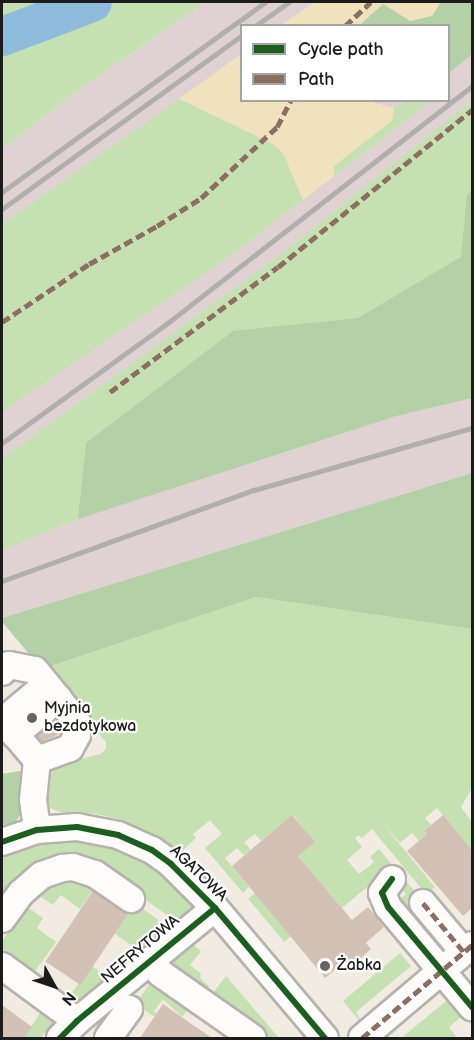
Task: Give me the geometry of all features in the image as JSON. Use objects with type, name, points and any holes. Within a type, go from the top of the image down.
[{"type":"street","points":[[2,672],[9,665],[35,670],[58,698]]},
{"type":"street","points":[[17,736],[58,698]]},
{"type":"street","points":[[17,736],[58,698]]},
{"type":"street","points":[[17,736],[33,800],[37,830]]},
{"type":"street","name":"AGATOWA","points":[[2,842],[37,830],[77,827],[98,829],[136,841],[166,859],[215,909],[325,1038]]},
{"type":"street","points":[[2,919],[21,893],[42,876],[62,868],[73,867],[95,874],[131,899]]},
{"type":"street","points":[[392,879],[382,892],[384,900],[472,1007]]},
{"type":"street","points":[[362,1038],[468,948],[423,903]]},
{"type":"street","name":"NEFRYTOWA","points":[[68,1030],[150,960],[215,909]]},
{"type":"street","points":[[150,960],[160,972],[253,1038]]},
{"type":"street","points":[[2,966],[68,1030]]},
{"type":"street","points":[[108,1038],[129,1009]]},
{"type":"shaded area","points":[[205,2],[472,2],[472,473],[2,618],[2,149],[72,95]]},
{"type":"green space","points":[[2,2],[205,2],[72,95],[2,149]]},
{"type":"green space","points":[[441,2],[472,2],[472,54],[450,72],[450,24],[361,24],[383,4],[432,16]]},
{"type":"green space","points":[[179,99],[273,144],[283,153],[303,200],[219,264],[3,411],[2,224]]},
{"type":"green space","points":[[472,101],[472,190],[467,195],[462,257],[358,318],[233,331],[86,443],[78,519],[2,550],[2,459],[274,259]]},
{"type":"green space","points":[[407,102],[430,102],[334,176],[334,166],[391,121],[394,108]]},
{"type":"green space","points":[[472,190],[472,398],[396,416],[78,519],[86,443],[233,331],[358,318],[461,257],[467,195]]},
{"type":"green space","points":[[472,473],[472,629],[256,597],[42,669],[2,622],[2,618]]},
{"type":"green space","points":[[256,597],[472,629],[472,788],[461,807],[472,822],[472,850],[437,808],[425,818],[431,825],[424,831],[427,834],[419,841],[412,833],[400,843],[382,823],[435,887],[426,894],[372,829],[362,838],[359,835],[355,838],[362,847],[347,860],[359,874],[374,862],[370,857],[379,849],[421,899],[447,950],[444,954],[398,901],[406,894],[387,871],[342,908],[298,856],[314,842],[293,815],[261,841],[255,834],[244,842],[251,850],[244,855],[237,848],[225,858],[249,887],[243,893],[205,848],[222,834],[210,820],[193,834],[196,838],[180,853],[155,835],[118,819],[96,814],[62,813],[46,806],[43,782],[55,765],[101,754],[106,749],[106,742],[42,669]]},
{"type":"green space","points":[[26,770],[25,807],[15,823],[2,825],[2,774]]},
{"type":"green space","points":[[79,839],[108,844],[144,859],[167,877],[191,902],[193,910],[181,925],[98,866],[2,901],[2,856],[45,842]]},
{"type":"green space","points":[[66,875],[95,882],[93,890],[80,909],[61,895],[53,905],[35,893]]},
{"type":"green space","points":[[255,893],[291,936],[284,942],[248,899]]},
{"type":"green space","points":[[135,903],[167,926],[138,950],[115,934]]},
{"type":"green space","points":[[26,906],[43,918],[37,928],[56,942],[31,977],[2,956],[2,941]]},
{"type":"green space","points":[[187,940],[201,951],[190,965],[201,974],[200,978],[209,986],[203,994],[166,968],[166,958]]},
{"type":"green space","points":[[400,953],[411,966],[356,1012],[364,1026],[343,1001]]},
{"type":"green space","points":[[92,966],[107,977],[70,1007],[64,1003]]},
{"type":"green space","points":[[226,976],[279,1038],[265,1038],[209,998]]},
{"type":"green space","points":[[154,978],[192,1004],[182,1017],[163,999],[154,1011],[157,1014],[155,1017],[135,1004]]},
{"type":"green space","points":[[451,997],[465,1014],[449,1027],[456,1036],[453,1038],[401,1038]]},
{"type":"green space","points":[[44,1007],[59,1018],[40,1038],[24,1038]]},
{"type":"sand","points":[[315,2],[441,2],[432,16],[410,21],[383,4],[360,24],[282,24]]},
{"type":"sand","points":[[240,55],[240,102],[372,102],[394,108],[392,121],[334,166],[334,176],[303,200],[283,153],[273,144],[179,99]]},
{"type":"building","points":[[51,724],[59,734],[42,742],[36,736]]},
{"type":"building","points":[[292,815],[315,842],[298,856],[352,920],[368,907],[384,927],[366,943],[371,949],[349,969],[344,962],[325,978],[232,866]]},
{"type":"building","points":[[443,815],[472,850],[472,908],[463,916],[407,851],[427,834],[424,831]]},
{"type":"building","points":[[93,891],[128,914],[80,985],[45,961]]},
{"type":"building","points":[[163,1004],[190,1023],[212,1038],[140,1038]]},
{"type":"building","points":[[2,1005],[32,1027],[24,1038],[2,1038]]},
{"type":"waterway","points":[[2,36],[92,2]]},
{"type":"railway","points":[[2,192],[265,2]]},
{"type":"railway","points":[[258,24],[289,2]]},
{"type":"railway","points":[[2,209],[240,36]]},
{"type":"railway","points":[[2,443],[165,325],[472,86]]},
{"type":"railway","points":[[2,581],[254,490],[472,428]]},
{"type":"marked path","points":[[347,24],[371,2]]},
{"type":"marked path","points":[[2,322],[89,264],[201,198],[277,127],[290,102]]},
{"type":"marked path","points":[[110,392],[278,267],[472,110]]},
{"type":"marked path","points":[[423,903],[464,952]]},
{"type":"marked path","points":[[362,1038],[472,945]]},
{"type":"cycle path","points":[[2,842],[37,830],[77,827],[118,835],[152,850],[171,864],[215,908],[325,1038]]},
{"type":"cycle path","points":[[392,879],[382,893],[388,907],[472,1007]]},
{"type":"cycle path","points":[[60,1038],[77,1021],[215,908]]},
{"type":"place","name":"Myjnia bezdotykowa","points":[[32,718]]},
{"type":"place","name":"Żabka","points":[[325,966]]}]
